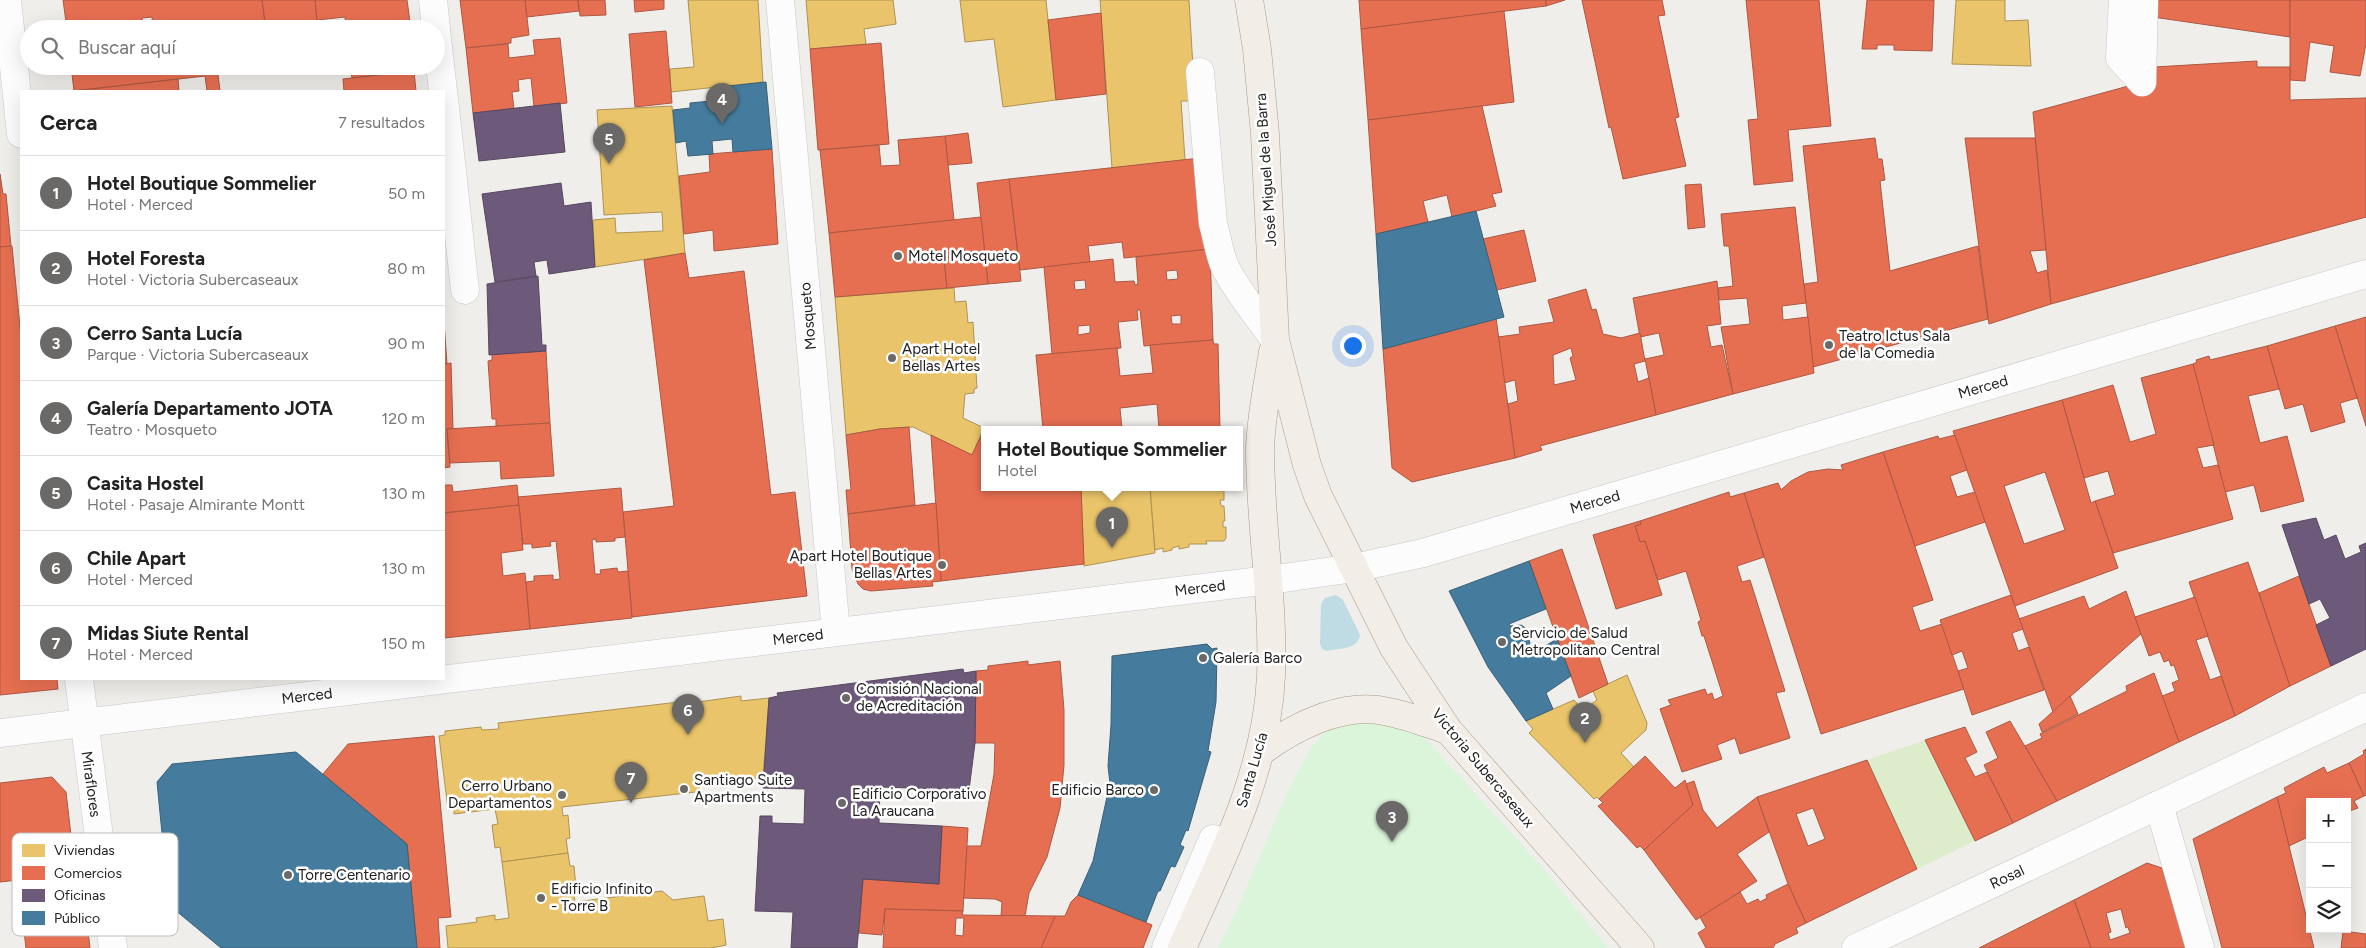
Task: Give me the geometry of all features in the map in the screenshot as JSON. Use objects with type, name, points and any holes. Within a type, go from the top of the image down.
[{"type":"main road","name":"José Miguel de la Barra","points":[[1249,0],[1257,49],[1265,134],[1275,340],[1307,465],[1333,528],[1354,568]]},
{"type":"main road","name":"José Miguel de la Barra","points":[[1269,580],[1261,499],[1260,448],[1262,416],[1275,340]]},
{"type":"main road","name":"Victoria Subercaseaux","points":[[1354,568],[1394,648],[1448,730],[1640,948]]},
{"type":"main road","name":"Santa Lucía","points":[[1182,948],[1227,844],[1246,796],[1260,752],[1271,678],[1269,580]]},
{"type":"main road","points":[[1260,752],[1283,735],[1312,720],[1356,710],[1387,711],[1448,730]]},
{"type":"street","points":[[7,0],[20,124]]},
{"type":"street","points":[[433,0],[435,20]]},
{"type":"street","name":"Mosqueto","points":[[780,0],[836,632]]},
{"type":"street","points":[[2122,0],[2120,58],[2142,82],[2144,0]]},
{"type":"street","points":[[1200,72],[1213,222],[1219,247],[1225,266],[1236,286],[1275,340]]},
{"type":"street","points":[[441,75],[443,90]]},
{"type":"street","points":[[445,108],[465,290]]},
{"type":"street","name":"Merced","points":[[445,679],[1269,580],[1354,568],[1433,550],[2366,274]]},
{"type":"street","name":"Miraflores","points":[[79,680],[98,833]]},
{"type":"street","name":"Merced","points":[[0,733],[439,680]]},
{"type":"street","name":"Rosal","points":[[1856,948],[2366,707]]},
{"type":"street","points":[[2158,805],[2200,948]]},
{"type":"street","points":[[1166,948],[1213,839],[1227,844]]},
{"type":"green space","points":[[1380,716],[1421,734],[1543,868],[1608,948],[1218,948],[1241,900],[1288,790],[1312,746],[1328,729]]},
{"type":"green space","points":[[1925,740],[1975,841],[1917,869],[1867,760]]},
{"type":"water","points":[[1336,595],[1343,600],[1360,635],[1352,646],[1327,651],[1322,649],[1320,644],[1321,604],[1325,598]]},
{"type":"building: Viviendas","points":[[688,0],[758,0],[763,82],[671,92],[670,69],[694,67]]},
{"type":"building: Viviendas","points":[[806,0],[893,0],[896,24],[864,29],[866,44],[810,49]]},
{"type":"building: Viviendas","points":[[960,0],[1046,0],[1056,100],[1003,107],[994,39],[965,42]]},
{"type":"building: Viviendas","points":[[1100,0],[1189,0],[1195,101],[1181,101],[1185,160],[1112,168]]},
{"type":"building: Viviendas","points":[[1956,0],[2005,0],[2005,21],[2028,20],[2031,66],[1952,64]]},
{"type":"building: Viviendas","points":[[672,106],[685,253],[595,267],[593,220],[615,218],[616,233],[663,231],[662,212],[604,215],[597,110]]},
{"type":"building: Viviendas","points":[[954,288],[955,302],[966,301],[968,323],[973,322],[977,388],[974,389],[974,393],[965,394],[963,418],[981,427],[981,435],[972,455],[913,427],[880,429],[846,435],[835,297]]},
{"type":"building: Viviendas","points":[[1081,491],[1150,491],[1155,553],[1084,566]]},
{"type":"building: Viviendas","points":[[1150,491],[1224,491],[1224,500],[1220,500],[1221,506],[1224,506],[1225,521],[1223,521],[1223,527],[1226,527],[1226,538],[1224,541],[1206,541],[1207,544],[1189,544],[1189,547],[1179,549],[1179,546],[1163,552],[1163,548],[1155,550]]},
{"type":"building: Viviendas","points":[[1627,675],[1647,723],[1646,730],[1621,753],[1634,767],[1599,799],[1597,797],[1594,799],[1529,733],[1533,729],[1526,721],[1574,700],[1583,710],[1597,700],[1593,691]]},
{"type":"building: Viviendas","points":[[741,696],[741,701],[769,698],[763,777],[702,784],[696,792],[562,807],[563,816],[568,815],[570,838],[566,839],[568,853],[502,862],[500,847],[495,848],[492,825],[498,824],[495,809],[454,814],[454,809],[448,810],[439,736],[445,735],[445,731],[481,727],[482,730],[499,729],[498,723],[679,702],[681,707],[694,706],[698,702]]},
{"type":"building: Viviendas","name":"Edificio Infinito - Torre B","points":[[568,853],[570,866],[574,866],[576,887],[573,888],[575,902],[662,891],[673,900],[704,896],[708,921],[723,919],[726,945],[711,948],[448,948],[446,926],[477,922],[476,918],[495,915],[495,920],[509,918],[502,862]]},
{"type":"building: Comercios","points":[[63,0],[262,0],[265,20],[152,20],[152,17],[142,18],[142,20],[66,20]]},
{"type":"building: Comercios","points":[[262,0],[315,0],[317,20],[265,20]]},
{"type":"building: Comercios","points":[[315,0],[407,0],[410,20],[345,20],[345,17],[317,20]]},
{"type":"building: Comercios","points":[[460,0],[525,0],[529,35],[511,38],[511,43],[466,48]]},
{"type":"building: Comercios","points":[[525,0],[578,0],[579,11],[527,17]]},
{"type":"building: Comercios","points":[[578,0],[605,0],[606,15],[580,16]]},
{"type":"building: Comercios","points":[[634,0],[664,0],[664,9],[635,12]]},
{"type":"building: Comercios","points":[[1359,0],[1546,0],[1546,6],[1361,29]]},
{"type":"building: Comercios","points":[[1546,0],[1565,0],[1546,6]]},
{"type":"building: Comercios","points":[[1582,0],[1662,0],[1665,15],[1658,16],[1679,117],[1675,118],[1686,166],[1623,179],[1611,127],[1609,128]]},
{"type":"building: Comercios","points":[[1746,0],[1819,0],[1831,126],[1788,130],[1793,181],[1754,185],[1748,120],[1758,119]]},
{"type":"building: Comercios","points":[[1867,0],[1934,0],[1932,51],[1894,50],[1894,45],[1877,45],[1877,49],[1862,49]]},
{"type":"building: Comercios","points":[[2153,0],[2290,0],[2290,37],[2153,17]]},
{"type":"building: Comercios","points":[[2290,0],[2366,0],[2366,44],[2360,76],[2330,72],[2334,46],[2310,42],[2305,81],[2290,80]]},
{"type":"building: Comercios","points":[[1504,11],[1514,102],[1368,120],[1361,29]]},
{"type":"building: Comercios","points":[[1101,13],[1106,94],[1056,100],[1048,20]]},
{"type":"building: Comercios","points":[[666,31],[672,103],[635,107],[629,34]]},
{"type":"building: Comercios","points":[[560,38],[567,103],[534,107],[531,78],[518,80],[519,91],[512,92],[514,109],[473,113],[466,48],[508,44],[509,58],[535,55],[533,40]]},
{"type":"building: Comercios","points":[[881,43],[889,144],[818,150],[810,49]]},
{"type":"building: Comercios","points":[[2257,61],[2257,67],[2290,67],[2290,100],[2366,98],[2366,217],[2051,304],[2033,112],[2154,79],[2154,67]]},
{"type":"building: Comercios","points":[[72,75],[218,75],[220,90],[207,90],[205,76],[74,90]]},
{"type":"building: Comercios","points":[[352,75],[378,75],[352,78]]},
{"type":"building: Comercios","points":[[378,75],[414,75],[416,90],[344,90],[343,79]]},
{"type":"building: Comercios","points":[[178,79],[179,90],[83,90]]},
{"type":"building: Comercios","points":[[1482,106],[1502,192],[1492,194],[1496,206],[1452,217],[1447,195],[1423,201],[1428,222],[1376,234],[1368,120]]},
{"type":"building: Comercios","points":[[968,133],[972,163],[948,165],[945,136]]},
{"type":"building: Comercios","points":[[945,136],[954,220],[829,233],[820,150],[879,145],[881,166],[900,165],[898,140]]},
{"type":"building: Comercios","points":[[1875,138],[1878,159],[1882,159],[1885,180],[1880,181],[1890,271],[1978,246],[1988,319],[1813,367],[1804,284],[1818,282],[1803,146]]},
{"type":"building: Comercios","points":[[1965,138],[2035,138],[2046,250],[2030,251],[2037,273],[2047,270],[2051,304],[1989,324]]},
{"type":"building: Comercios","points":[[772,149],[778,244],[714,251],[713,230],[684,234],[679,176],[710,172],[709,154]]},
{"type":"building: Comercios","points":[[1200,158],[1210,249],[1124,258],[1122,242],[1088,246],[1090,262],[1020,270],[1009,179]]},
{"type":"building: Comercios","points":[[0,174],[3,194],[6,194],[11,246],[0,247]]},
{"type":"building: Comercios","points":[[1009,179],[1021,281],[988,284],[977,183]]},
{"type":"building: Comercios","points":[[1701,184],[1705,227],[1688,229],[1685,185]]},
{"type":"building: Comercios","points":[[1795,207],[1806,303],[1782,306],[1783,320],[1808,317],[1814,373],[1733,394],[1721,327],[1750,324],[1747,298],[1719,300],[1718,288],[1733,286],[1729,246],[1724,246],[1721,214]]},
{"type":"building: Comercios","name":"Motel Mosqueto","points":[[981,217],[985,254],[944,258],[947,288],[835,297],[829,233]]},
{"type":"building: Comercios","points":[[1524,230],[1536,281],[1497,290],[1483,239]]},
{"type":"building: Comercios","points":[[12,246],[20,327],[20,680],[57,680],[58,689],[0,695],[0,247]]},
{"type":"building: Comercios","points":[[1210,249],[1213,340],[1144,346],[1140,310],[1137,310],[1138,320],[1118,322],[1121,348],[1052,354],[1044,267],[1113,259],[1115,282],[1134,281],[1135,285],[1138,284],[1136,257]],"holes":[[[1177,270],[1178,279],[1167,280],[1166,271]],[[1085,280],[1086,289],[1075,290],[1074,281]],[[1181,315],[1181,324],[1172,324],[1171,316]],[[1090,325],[1090,333],[1078,335],[1078,326]]]},
{"type":"building: Comercios","points":[[685,253],[689,278],[744,271],[771,495],[795,492],[807,596],[632,617],[623,512],[674,506],[644,260]]},
{"type":"building: Comercios","points":[[985,254],[988,284],[947,288],[944,258]]},
{"type":"building: Comercios","points":[[1717,281],[1721,324],[1707,326],[1711,347],[1722,345],[1733,394],[1656,415],[1645,359],[1664,355],[1659,333],[1640,337],[1633,298]]},
{"type":"building: Comercios","points":[[1586,289],[1592,310],[1596,309],[1603,334],[1621,338],[1640,333],[1645,361],[1634,364],[1638,382],[1649,378],[1656,415],[1540,446],[1542,450],[1515,458],[1508,404],[1518,401],[1515,380],[1504,383],[1498,337],[1520,334],[1519,327],[1554,322],[1548,300]],"holes":[[[1571,348],[1573,356],[1570,358],[1576,380],[1554,385],[1553,355]]]},
{"type":"building: Comercios","points":[[2366,317],[2366,426],[2335,326]]},
{"type":"building: Comercios","points":[[1496,318],[1515,458],[1412,482],[1392,468],[1383,349]]},
{"type":"building: Comercios","points":[[2335,326],[2357,398],[2340,403],[2345,422],[2311,432],[2303,404],[2285,409],[2267,346]]},
{"type":"building: Comercios","points":[[445,336],[447,364],[445,364]]},
{"type":"building: Comercios","points":[[1213,340],[1214,344],[1218,344],[1220,426],[1159,426],[1157,404],[1120,408],[1122,426],[1043,426],[1036,355],[1117,348],[1120,376],[1153,373],[1150,345]]},
{"type":"building: Comercios","points":[[2267,346],[2279,389],[2248,396],[2260,443],[2287,436],[2304,501],[2261,512],[2254,485],[2225,492],[2193,364],[2197,362],[2196,360],[2209,356],[2210,360]]},
{"type":"building: Comercios","points":[[546,351],[550,423],[496,426],[496,419],[492,419],[488,361],[492,360],[492,354]]},
{"type":"building: Comercios","points":[[451,363],[453,429],[447,429],[450,467],[445,468],[445,364]]},
{"type":"building: Comercios","points":[[2193,364],[2214,445],[2197,448],[2203,468],[2218,465],[2233,519],[2113,553],[2095,501],[2115,495],[2108,471],[2084,478],[2062,400],[2113,385],[2130,442],[2156,434],[2141,378]]},
{"type":"building: Comercios","points":[[2062,400],[2091,503],[2095,501],[2118,568],[2015,606],[1953,431]],"holes":[[[2045,472],[2065,530],[2024,544],[2004,486]]]},
{"type":"building: Comercios","points":[[550,423],[554,476],[501,479],[500,461],[450,463],[447,429]]},
{"type":"building: Comercios","points":[[909,427],[915,505],[848,514],[846,490],[851,490],[846,435],[880,429]]},
{"type":"building: Comercios","points":[[931,435],[972,455],[981,436],[981,491],[1081,491],[1084,564],[941,581]]},
{"type":"building: Comercios","points":[[1955,435],[1967,470],[1950,476],[1957,497],[1975,492],[1985,522],[1915,546],[1883,452],[1938,436],[1939,439]]},
{"type":"building: Comercios","points":[[1883,452],[1933,600],[1912,607],[1920,631],[1942,624],[1964,689],[1821,734],[1744,493],[1778,483],[1781,490],[1791,481],[1808,472],[1828,469],[1843,470],[1841,465]]},
{"type":"building: Comercios","points":[[445,485],[452,485],[453,492],[517,485],[519,505],[445,513]]},
{"type":"building: Comercios","points":[[621,488],[625,537],[615,538],[615,541],[596,542],[596,539],[592,540],[595,574],[601,574],[600,570],[617,568],[618,572],[628,571],[632,618],[530,629],[526,582],[534,581],[534,576],[553,575],[553,580],[560,579],[556,541],[550,542],[551,546],[532,548],[532,544],[523,544],[518,497]]},
{"type":"building: Comercios","points":[[1729,492],[1730,497],[1744,493],[1764,557],[1737,566],[1742,582],[1750,580],[1785,691],[1776,693],[1790,738],[1740,754],[1735,738],[1717,745],[1722,759],[1682,772],[1660,709],[1671,705],[1668,700],[1705,689],[1707,695],[1712,693],[1714,700],[1723,696],[1704,636],[1702,636],[1698,622],[1701,620],[1686,571],[1658,580],[1645,541],[1640,542],[1635,526],[1641,524],[1640,521]]},
{"type":"building: Comercios","points":[[936,503],[941,581],[932,582],[933,586],[871,591],[863,589],[858,584],[852,569],[848,514]]},
{"type":"building: Comercios","points":[[519,505],[523,550],[501,553],[503,576],[525,573],[530,629],[445,638],[445,513]]},
{"type":"building: Comercios","points":[[1640,521],[1641,524],[1635,526],[1640,542],[1645,541],[1662,595],[1616,609],[1593,535]]},
{"type":"building: Comercios","points":[[1562,549],[1608,684],[1579,698],[1529,561]]},
{"type":"building: Comercios","points":[[2248,562],[2290,686],[2235,716],[2189,582]]},
{"type":"building: Comercios","points":[[2299,576],[2331,666],[2290,686],[2259,593]]},
{"type":"building: Comercios","points":[[2126,591],[2141,634],[2053,712],[2019,619],[2084,596],[2089,609]]},
{"type":"building: Comercios","points":[[2011,595],[2023,629],[2012,633],[2018,651],[2029,647],[2044,690],[1972,715],[1958,671],[1968,668],[1962,651],[1952,655],[1940,620]]},
{"type":"building: Comercios","points":[[2195,597],[2208,636],[2196,640],[2210,680],[2221,676],[2235,716],[2179,742],[2162,696],[2175,691],[2172,683],[2179,680],[2174,665],[2171,666],[2169,660],[2164,662],[2160,652],[2149,656],[2135,617]]},
{"type":"building: Comercios","points":[[1028,661],[1028,665],[1060,661],[1064,710],[1064,765],[1060,808],[1047,857],[1029,893],[1025,916],[1001,916],[1002,902],[995,899],[963,898],[967,846],[981,846],[994,774],[995,743],[975,743],[976,671],[988,670],[988,666]]},
{"type":"building: Comercios","points":[[2154,673],[2179,742],[2057,801],[2025,746],[2042,738],[2040,734],[2127,691],[2126,686]]},
{"type":"building: Comercios","points":[[2070,696],[2078,714],[2042,732],[2039,724]]},
{"type":"building: Comercios","points":[[2010,721],[2057,801],[2013,823],[1984,765],[1998,758],[1986,732]]},
{"type":"building: Comercios","points":[[1965,727],[1977,752],[1965,758],[1975,777],[1987,772],[2013,823],[1975,841],[1925,740]]},
{"type":"building: Comercios","points":[[434,736],[451,917],[438,918],[440,948],[417,948],[407,844],[323,774],[348,744]]},
{"type":"building: Comercios","points":[[2366,749],[2366,795],[2364,796],[2349,763],[2364,754],[2363,751]]},
{"type":"building: Comercios","points":[[1645,756],[1675,788],[1685,780],[1693,805],[1644,850],[1640,846],[1637,848],[1598,806],[1603,803],[1599,799]]},
{"type":"building: Comercios","points":[[1867,760],[1917,869],[1806,923],[1788,884],[1757,797]],"holes":[[[1813,808],[1825,839],[1808,846],[1796,814]]]},
{"type":"building: Comercios","points":[[2349,763],[2364,796],[2354,801],[2358,808],[2351,811],[2351,798],[2306,798],[2306,838],[2289,846],[2277,797],[2286,793],[2284,788],[2324,767],[2327,773]]},
{"type":"building: Comercios","points":[[52,777],[66,792],[71,833],[12,833],[12,881],[0,882],[0,783]]},
{"type":"building: Comercios","points":[[1694,781],[1703,810],[1717,828],[1757,797],[1769,832],[1737,854],[1757,881],[1696,920],[1644,850],[1693,805],[1686,784]]},
{"type":"building: Comercios","points":[[2277,797],[2306,915],[2306,933],[2310,933],[2314,948],[2222,948],[2193,839]]},
{"type":"building: Comercios","points":[[942,826],[968,828],[963,911],[885,909],[882,935],[859,933],[863,879],[939,884]]},
{"type":"building: Comercios","points":[[2147,863],[2162,868],[2186,948],[2091,948],[2074,900]],"holes":[[[2121,909],[2126,928],[2128,927],[2130,933],[2110,940],[2108,933],[2111,932],[2106,913]]]},
{"type":"building: Comercios","points":[[1788,884],[1806,923],[1796,928],[1798,933],[1775,944],[1773,948],[1706,948],[1698,933],[1706,928],[1700,917],[1740,892],[1747,904],[1758,899],[1760,902],[1767,898],[1766,895]]},
{"type":"building: Comercios","points":[[1078,895],[1152,925],[1143,948],[1041,948],[1055,916],[1065,916],[1071,902]]},
{"type":"building: Comercios","points":[[2074,900],[2091,948],[1979,948]]},
{"type":"building: Comercios","points":[[885,909],[963,911],[962,915],[1055,916],[1041,948],[883,948]],"holes":[[[956,918],[964,918],[963,936],[955,935]]]},
{"type":"building: Comercios","points":[[2343,933],[2366,934],[2366,948],[2341,948]]},
{"type":"building: Comercios","points":[[25,936],[89,936],[90,948],[26,948]]},
{"type":"building: Oficinas","points":[[560,103],[565,152],[479,161],[473,113]]},
{"type":"building: Oficinas","points":[[561,183],[564,206],[591,202],[595,267],[549,274],[547,260],[534,262],[536,276],[495,282],[482,194]]},
{"type":"building: Oficinas","points":[[538,276],[542,345],[546,345],[546,351],[489,355],[487,284]]},
{"type":"building: Oficinas","points":[[2316,518],[2324,540],[2336,535],[2345,559],[2361,552],[2359,546],[2366,543],[2366,649],[2331,666],[2316,625],[2330,618],[2320,599],[2309,604],[2282,525]]},
{"type":"building: Oficinas","name":"Edificio Corporativo La Araucana","points":[[963,669],[964,673],[976,671],[975,743],[969,790],[880,787],[879,823],[942,826],[939,884],[863,879],[857,948],[791,948],[793,912],[755,911],[760,816],[772,816],[772,823],[804,824],[805,789],[763,788],[769,698],[778,696],[777,693]]},
{"type":"building: Público","points":[[766,82],[772,149],[733,152],[732,139],[712,141],[713,154],[688,156],[686,141],[676,143],[673,110],[690,108],[690,103],[721,100],[720,87]]},
{"type":"building: Público","points":[[1476,211],[1504,317],[1383,349],[1376,234]]},
{"type":"building: Público","name":"Servicio de Salud Metropolitano Central","points":[[1529,561],[1546,609],[1509,624],[1510,626],[1521,625],[1527,629],[1530,644],[1525,647],[1531,654],[1557,639],[1571,676],[1546,693],[1553,709],[1526,721],[1488,667],[1449,591]]},
{"type":"building: Público","name":"Edificio Barco","points":[[1207,644],[1212,649],[1217,648],[1216,702],[1208,751],[1211,752],[1188,831],[1186,830],[1180,845],[1184,847],[1175,867],[1171,866],[1160,891],[1158,891],[1146,922],[1078,895],[1093,861],[1110,783],[1108,766],[1111,725],[1112,656]]},
{"type":"building: Público","name":"Torre Centenario","points":[[296,752],[407,844],[417,948],[221,948],[178,912],[178,833],[162,833],[157,782],[172,764]]},
{"type":"place","name":"Galería Departamento JOTA","points":[[722,124]]},
{"type":"place","name":"Casita Hostel","points":[[609,164]]},
{"type":"place","name":"Motel Mosqueto","points":[[898,256]]},
{"type":"place","name":"Teatro Ictus Sala de la Comedia","points":[[1829,345]]},
{"type":"place","name":"Apart Hotel Bellas Artes","points":[[892,358]]},
{"type":"place","name":"Hotel Boutique Sommelier","points":[[1112,548]]},
{"type":"place","name":"Apart Hotel Boutique Bellas Artes","points":[[942,565]]},
{"type":"place","name":"Servicio de Salud Metropolitano Central","points":[[1502,642]]},
{"type":"place","name":"Galería Barco","points":[[1203,658]]},
{"type":"place","name":"Comisión Nacional de Acreditación","points":[[846,698]]},
{"type":"place","name":"Chile Apart","points":[[688,735]]},
{"type":"place","name":"Hotel Foresta","points":[[1585,743]]},
{"type":"place","name":"Santiago Suite Apartments","points":[[684,789]]},
{"type":"place","name":"Edificio Barco","points":[[1154,790]]},
{"type":"place","name":"Cerro Urbano Departamentos","points":[[562,795]]},
{"type":"place","name":"Midas Siute Rental","points":[[631,803]]},
{"type":"place","name":"Edificio Corporativo La Araucana","points":[[842,803]]},
{"type":"place","name":"Cerro Santa Lucía","points":[[1392,842]]},
{"type":"place","name":"Torre Centenario","points":[[288,875]]},
{"type":"place","name":"Edificio Infinito - Torre B","points":[[541,898]]}]
